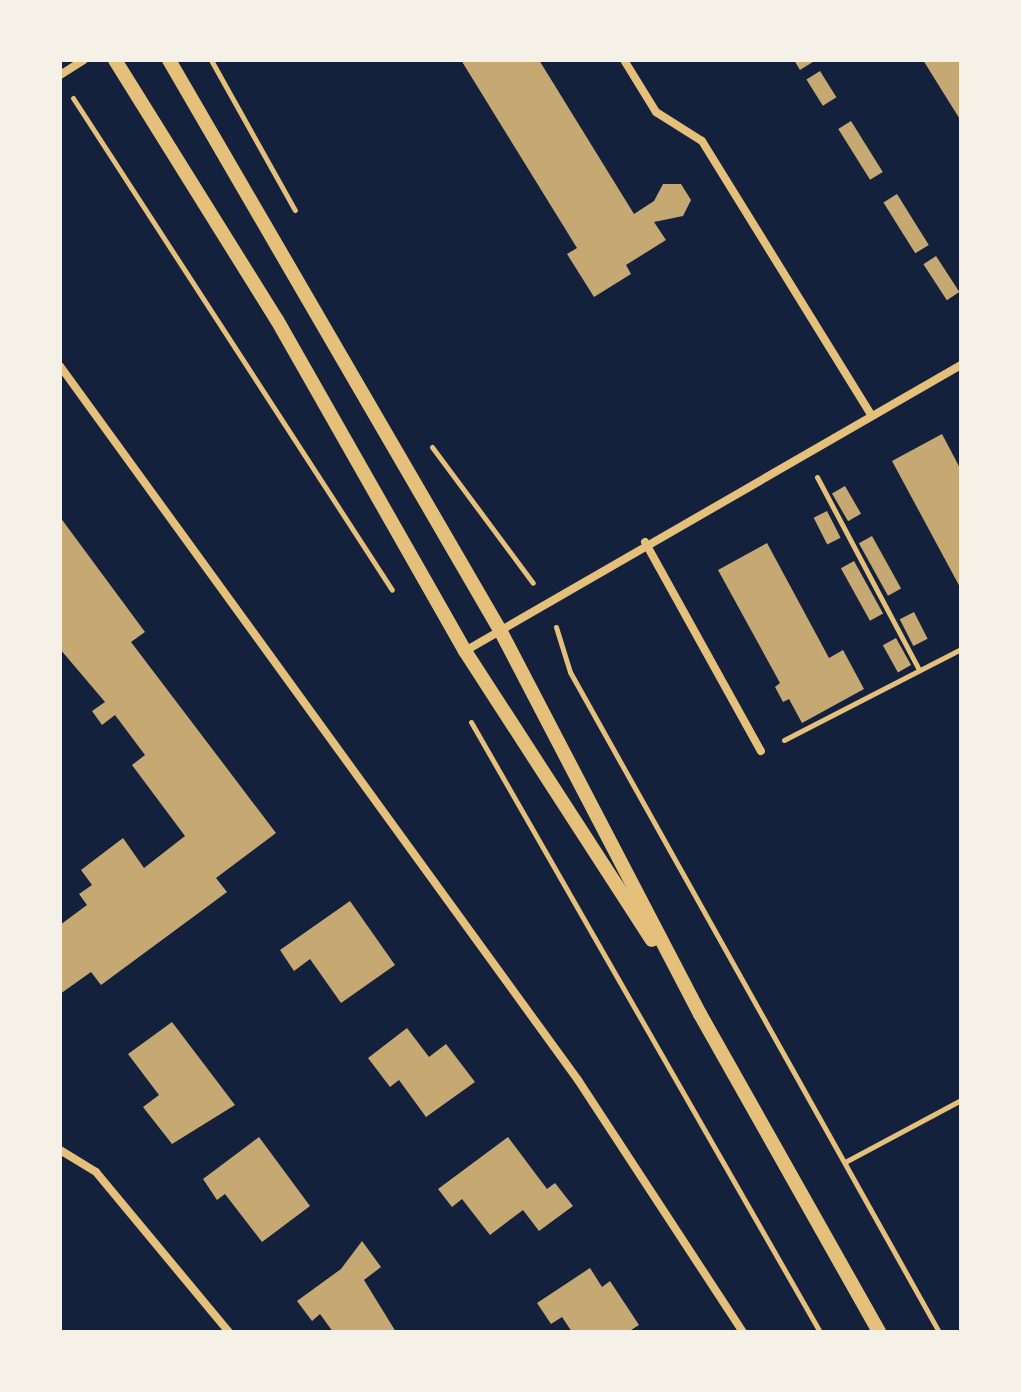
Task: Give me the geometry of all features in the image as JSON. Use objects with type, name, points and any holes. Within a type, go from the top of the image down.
[{"type":"street","points":[[60,75],[84,60]]},
{"type":"street","points":[[115,60],[277,320],[465,651],[700,1014]]},
{"type":"street","points":[[169,60],[500,630],[700,1014],[879,1332]]},
{"type":"street","points":[[624,60],[656,112],[702,141],[871,415]]},
{"type":"street","points":[[465,651],[645,542],[961,365]]},
{"type":"street","points":[[60,366],[578,1080],[743,1332]]},
{"type":"street","points":[[645,542],[761,751]]},
{"type":"street","points":[[60,1150],[96,1172],[229,1332]]},
{"type":"path","points":[[211,60],[301,220]]},
{"type":"path","points":[[69,93],[396,598]]},
{"type":"path","points":[[425,437],[548,603],[570,672],[939,1332]]},
{"type":"path","points":[[805,453],[919,670]]},
{"type":"path","points":[[761,751],[961,649]]},
{"type":"path","points":[[462,706],[820,1332]]},
{"type":"path","points":[[845,1162],[961,1100]]},
{"type":"building","points":[[461,60],[539,60],[634,214],[654,201],[663,184],[681,184],[691,200],[683,216],[654,222],[666,240],[626,265],[631,274],[594,297],[567,254],[577,248]]},
{"type":"building","points":[[794,60],[816,60],[800,70]]},
{"type":"building","points":[[923,60],[961,60],[961,121],[946,97]]},
{"type":"building","points":[[820,71],[836,97],[823,106],[806,79]]},
{"type":"building","points":[[851,121],[883,172],[870,180],[838,129]]},
{"type":"building","points":[[897,194],[929,245],[915,253],[883,202]]},
{"type":"building","points":[[936,256],[959,292],[947,300],[923,264]]},
{"type":"building","points":[[942,434],[961,470],[961,589],[892,461]]},
{"type":"building","points":[[845,486],[861,514],[848,521],[832,494]]},
{"type":"building","points":[[827,511],[841,538],[827,545],[814,518]]},
{"type":"building","points":[[60,517],[145,632],[131,642],[276,833],[216,878],[227,892],[101,985],[91,972],[60,994],[60,925],[87,905],[79,894],[92,885],[81,870],[123,838],[144,868],[185,836],[132,765],[145,755],[115,715],[102,725],[92,711],[105,702],[60,649]]},
{"type":"building","points":[[872,536],[901,588],[888,596],[859,543]]},
{"type":"building","points":[[767,543],[829,658],[843,650],[864,689],[802,723],[789,699],[783,702],[775,687],[780,683],[718,570]]},
{"type":"building","points":[[854,561],[883,613],[870,621],[841,568]]},
{"type":"building","points":[[914,612],[928,639],[913,646],[900,619]]},
{"type":"building","points":[[896,638],[911,665],[898,672],[883,645]]},
{"type":"building","points":[[350,901],[395,965],[341,1003],[310,959],[294,971],[280,950]]},
{"type":"building","points":[[172,1022],[235,1105],[172,1144],[143,1107],[159,1095],[128,1054]]},
{"type":"building","points":[[407,1028],[429,1057],[446,1044],[475,1082],[426,1117],[399,1080],[390,1087],[368,1058]]},
{"type":"building","points":[[259,1137],[310,1206],[262,1242],[225,1194],[217,1200],[203,1179]]},
{"type":"building","points":[[508,1137],[547,1189],[555,1183],[573,1206],[539,1231],[523,1210],[490,1235],[462,1199],[452,1207],[438,1189]]},
{"type":"building","points":[[362,1241],[381,1267],[364,1280],[396,1332],[333,1332],[320,1314],[312,1321],[297,1301],[341,1269]]},
{"type":"building","points":[[590,1268],[602,1287],[610,1281],[639,1325],[628,1332],[572,1332],[562,1317],[551,1324],[537,1303]]}]
